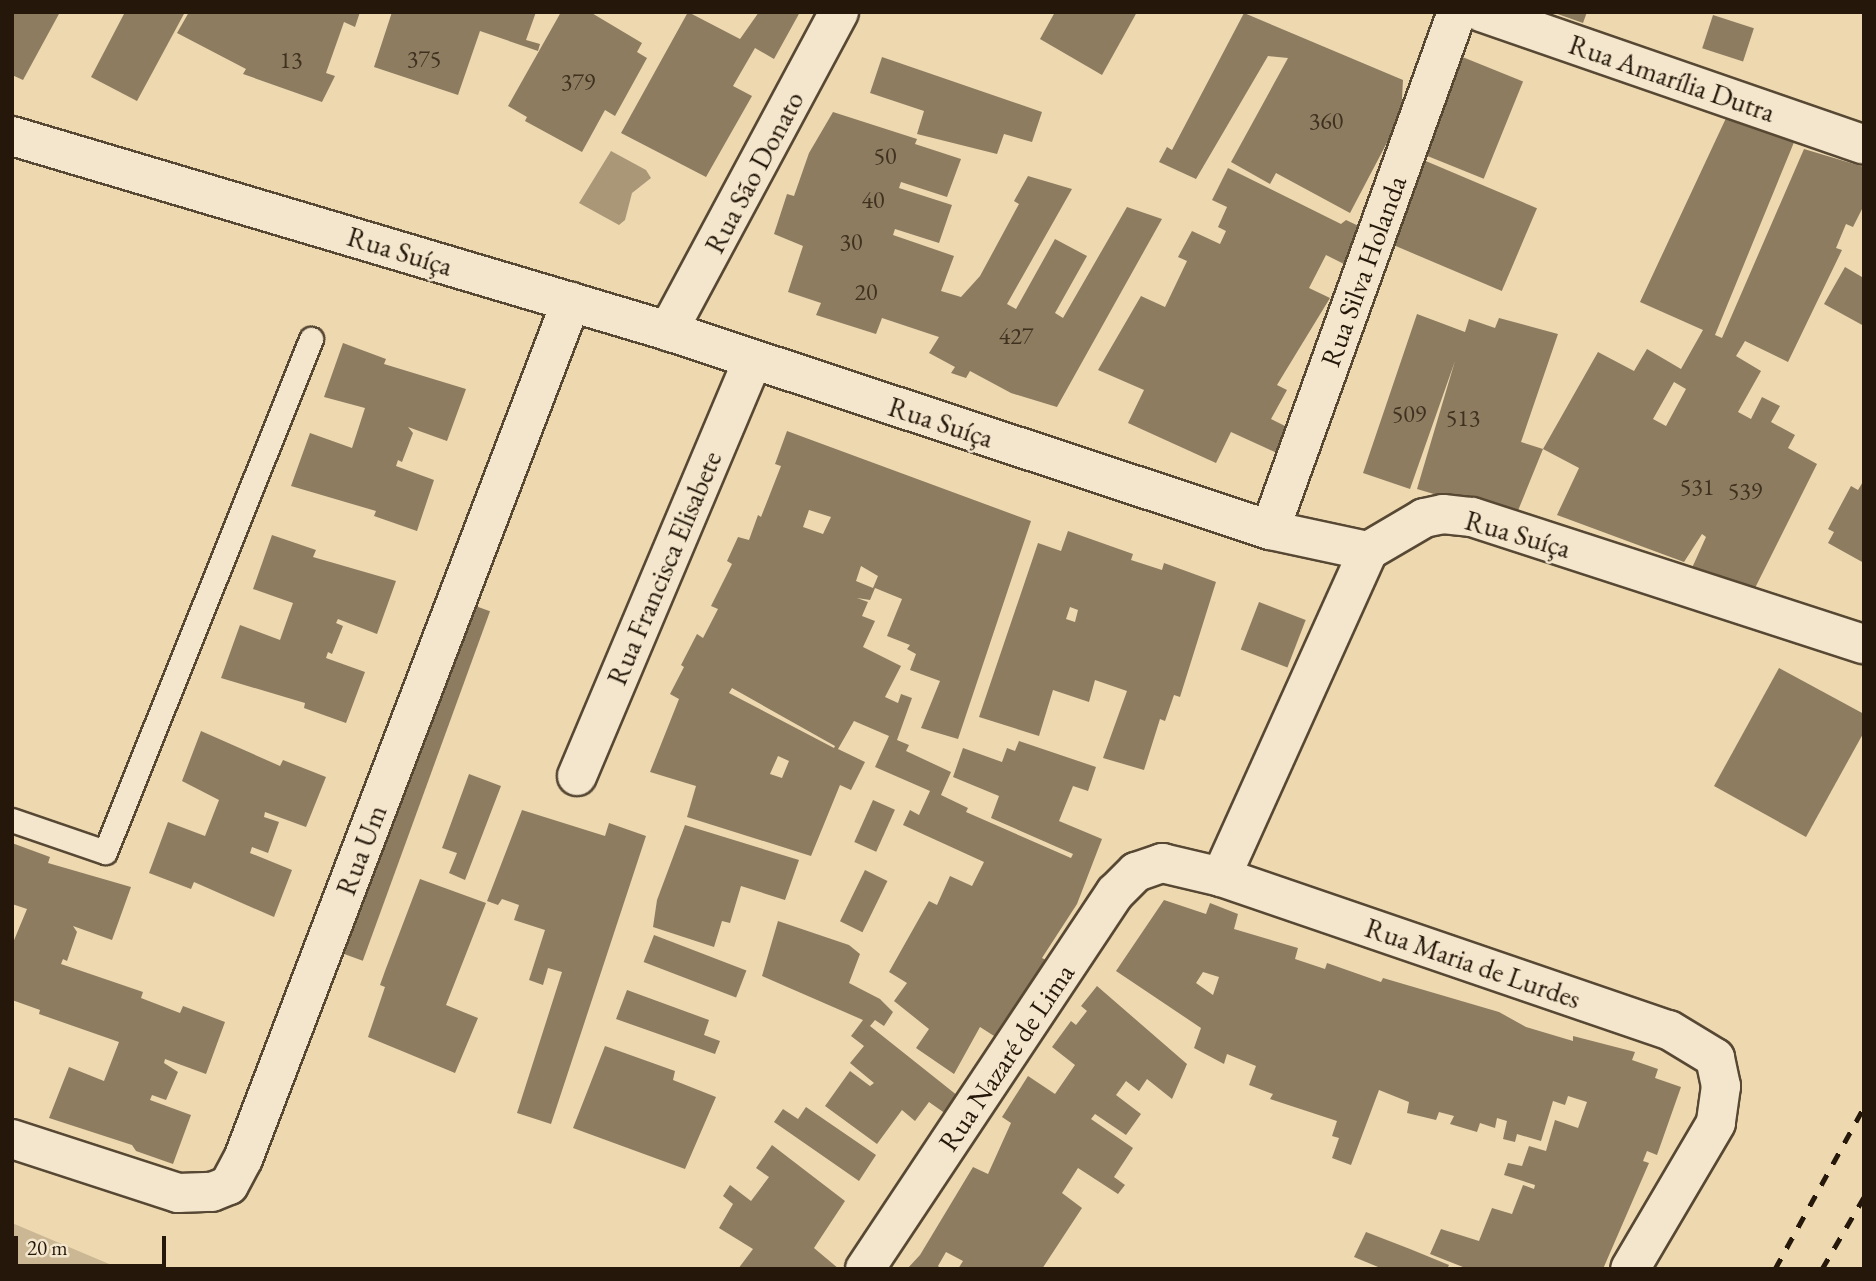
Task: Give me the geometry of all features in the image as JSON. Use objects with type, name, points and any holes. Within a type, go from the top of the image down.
[{"type":"street","name":"Rua São Donato","points":[[668,331],[839,12]]},
{"type":"street","name":"Rua Silva Holanda","points":[[1270,530],[1457,12]]},
{"type":"street","name":"Rua Amarília Dutra","points":[[1481,12],[1864,145]]},
{"type":"street","name":"Rua Suíça","points":[[12,136],[668,331],[1270,530],[1368,551],[1424,518],[1472,517],[1864,644]]},
{"type":"street","name":"Rua Um","points":[[12,1139],[178,1193],[212,1192],[229,1185],[243,1159],[571,302]]},
{"type":"street","name":"Rua Francisca Elisabete","points":[[578,776],[753,360]]},
{"type":"street","points":[[1221,877],[1368,551]]},
{"type":"street","name":"Rua Maria de Lurdes","points":[[1162,863],[1221,877],[1669,1030],[1715,1058],[1721,1086],[1716,1123],[1630,1269]]},
{"type":"street","name":"Rua Nazaré de Lima","points":[[865,1269],[1115,893],[1136,872],[1162,863]]},
{"type":"lane","points":[[12,820],[105,852],[311,339]]},
{"type":"shaded area","points":[[611,151],[646,170],[651,178],[632,193],[625,220],[619,225],[579,203]]},
{"type":"shaded area","points":[[12,1223],[121,1269],[12,1269]]},
{"type":"building","points":[[12,12],[60,12],[23,80],[12,75]]},
{"type":"building","points":[[125,12],[185,12],[137,101],[91,77]]},
{"type":"building","points":[[189,12],[360,12],[355,27],[344,22],[326,73],[335,76],[322,102],[243,74],[246,69],[177,33]]},
{"type":"building","points":[[392,12],[536,12],[526,40],[540,44],[538,51],[480,31],[458,95],[374,67]]},
{"type":"building","points":[[561,12],[590,12],[642,43],[637,52],[647,58],[615,116],[605,110],[582,152],[525,121],[527,117],[508,106]]},
{"type":"building","points":[[688,12],[740,39],[759,12],[800,12],[774,59],[755,48],[733,86],[752,96],[706,177],[621,133]]},
{"type":"building","points":[[1055,12],[1137,12],[1102,75],[1040,39]]},
{"type":"building","points":[[1552,12],[1587,12],[1583,23]]},
{"type":"building","points":[[1244,13],[1403,80],[1401,116],[1350,213],[1276,173],[1270,184],[1231,162],[1288,58],[1268,56],[1196,179],[1159,162],[1167,147],[1172,150]]},
{"type":"building","points":[[1713,15],[1754,28],[1743,62],[1702,48]]},
{"type":"building","points":[[1460,56],[1523,81],[1484,179],[1421,153]]},
{"type":"building","points":[[882,57],[1042,112],[1032,142],[1004,134],[997,154],[917,134],[924,111],[870,93]]},
{"type":"building","points":[[833,112],[917,139],[915,144],[961,159],[947,197],[901,182],[899,188],[952,205],[939,243],[895,229],[893,235],[954,256],[941,291],[961,297],[980,276],[1019,204],[1014,201],[1028,176],[1072,189],[1007,304],[1016,309],[1055,239],[1087,256],[1055,313],[1063,318],[1127,207],[1162,219],[1057,407],[1011,393],[970,371],[966,378],[951,373],[955,367],[929,353],[939,337],[882,318],[876,334],[816,315],[821,303],[788,292],[803,246],[774,234],[787,194],[794,196],[809,153]]},
{"type":"building","points":[[1727,116],[1797,135],[1715,335],[1722,338],[1804,149],[1864,167],[1864,205],[1853,227],[1846,224],[1836,248],[1842,250],[1788,362],[1745,341],[1736,356],[1761,371],[1738,412],[1751,419],[1762,397],[1780,406],[1771,422],[1795,435],[1788,448],[1817,464],[1752,594],[1691,570],[1706,537],[1702,534],[1684,562],[1557,515],[1579,468],[1543,449],[1598,352],[1634,371],[1647,349],[1681,369],[1703,330],[1640,302]],"holes":[[[1674,382],[1686,389],[1666,426],[1653,419]]]},
{"type":"building","points":[[1421,159],[1537,208],[1502,291],[1386,242]]},
{"type":"building","points":[[1228,168],[1341,224],[1346,220],[1365,229],[1350,267],[1326,255],[1309,288],[1330,298],[1277,385],[1287,390],[1271,419],[1287,427],[1277,453],[1231,432],[1216,463],[1128,423],[1144,390],[1098,370],[1141,296],[1165,307],[1187,261],[1178,257],[1192,231],[1220,244],[1226,231],[1218,227],[1227,207],[1212,200]]},
{"type":"building","points":[[1845,267],[1862,277],[1864,273],[1864,326],[1824,304]]},
{"type":"building","points":[[1417,314],[1465,332],[1469,319],[1495,328],[1499,318],[1558,334],[1521,442],[1543,449],[1515,518],[1417,489],[1455,361],[1410,489],[1363,473]]},
{"type":"building","points":[[343,343],[386,359],[384,364],[466,389],[447,441],[408,427],[413,433],[402,462],[398,460],[396,466],[434,480],[417,531],[374,516],[376,511],[291,486],[310,433],[352,448],[365,408],[324,397]]},
{"type":"building","points":[[787,431],[1031,521],[958,739],[921,728],[940,681],[910,670],[916,654],[907,649],[910,645],[887,636],[902,599],[875,588],[870,600],[857,598],[868,602],[862,616],[875,621],[863,647],[901,666],[885,697],[898,703],[901,694],[912,698],[897,740],[909,745],[906,751],[951,772],[941,795],[968,808],[966,812],[1071,858],[1073,854],[991,818],[999,796],[953,777],[963,748],[1002,762],[1007,748],[1015,751],[1019,741],[1096,767],[1088,791],[1073,786],[1059,821],[1102,839],[1077,904],[1042,958],[1050,962],[1002,1041],[980,1027],[954,1074],[916,1048],[929,1029],[894,1001],[907,983],[889,972],[929,901],[937,905],[950,876],[972,886],[984,862],[903,825],[910,810],[919,815],[930,791],[875,767],[889,736],[854,721],[838,749],[865,762],[851,790],[840,785],[811,856],[687,817],[696,786],[650,772],[679,699],[670,694],[684,667],[681,665],[697,634],[703,638],[718,609],[711,606],[732,564],[727,561],[738,537],[749,540],[758,515],[761,517],[781,466],[775,464]],"holes":[[[809,510],[831,517],[823,534],[803,527]],[[861,566],[878,576],[873,588],[856,581]],[[732,688],[835,746],[834,748],[729,693]],[[778,756],[789,761],[782,778],[770,774]]]},
{"type":"building","points":[[1864,480],[1864,563],[1828,543],[1834,532],[1828,529],[1851,486],[1858,490]]},
{"type":"building","points":[[1068,531],[1133,554],[1131,560],[1162,570],[1164,563],[1216,582],[1180,697],[1174,695],[1165,721],[1160,719],[1144,770],[1103,758],[1127,691],[1095,680],[1089,702],[1053,690],[1039,736],[979,717],[1038,543],[1061,551]],"holes":[[[1070,607],[1078,610],[1075,622],[1066,619]]]},
{"type":"building","points":[[272,535],[316,550],[313,557],[396,581],[377,634],[338,619],[336,623],[343,626],[332,654],[328,652],[326,658],[365,672],[346,723],[304,708],[305,703],[221,678],[240,625],[280,640],[293,603],[253,589]]},
{"type":"building","points":[[459,600],[490,611],[363,961],[332,950]]},
{"type":"building","points":[[1259,602],[1306,620],[1287,668],[1241,650]]},
{"type":"building","points":[[1779,668],[1864,714],[1864,732],[1806,837],[1714,786]]},
{"type":"building","points":[[201,731],[280,766],[283,760],[326,777],[306,827],[265,812],[264,817],[279,822],[268,853],[252,847],[250,853],[292,870],[274,917],[194,882],[191,889],[149,873],[168,822],[205,836],[219,800],[182,781]]},
{"type":"building","points":[[469,774],[501,786],[465,880],[449,873],[457,853],[442,848]]},
{"type":"building","points":[[873,800],[895,810],[876,852],[854,842]]},
{"type":"building","points":[[522,810],[605,836],[609,823],[646,836],[551,1124],[517,1113],[562,972],[548,968],[543,985],[529,980],[545,930],[514,920],[519,905],[502,899],[498,905],[487,901]]},
{"type":"building","points":[[685,825],[799,860],[785,900],[741,886],[730,923],[722,921],[714,947],[653,927],[657,900]]},
{"type":"building","points":[[12,843],[50,857],[48,863],[131,887],[112,940],[73,926],[77,932],[67,961],[63,959],[61,964],[143,992],[141,998],[180,1013],[183,1006],[225,1022],[206,1074],[165,1059],[164,1063],[178,1072],[166,1100],[152,1095],[150,1100],[191,1115],[173,1164],[136,1151],[132,1145],[49,1118],[69,1067],[104,1081],[119,1042],[39,1014],[40,1010],[12,1000],[12,945],[27,909],[12,904]]},
{"type":"building","points":[[865,870],[887,881],[862,932],[840,921]]},
{"type":"building","points":[[420,879],[486,903],[446,1005],[478,1018],[455,1073],[368,1037],[385,987],[380,985]]},
{"type":"building","points":[[1164,900],[1206,914],[1210,903],[1238,914],[1234,929],[1298,948],[1295,959],[1325,969],[1327,963],[1381,982],[1383,978],[1499,1012],[1526,1027],[1573,1041],[1573,1036],[1635,1052],[1632,1060],[1658,1069],[1655,1078],[1681,1087],[1657,1155],[1647,1151],[1643,1161],[1649,1163],[1603,1269],[1468,1269],[1430,1254],[1441,1229],[1479,1241],[1492,1208],[1512,1214],[1523,1185],[1534,1189],[1535,1185],[1504,1175],[1508,1163],[1522,1166],[1529,1146],[1546,1151],[1555,1120],[1578,1128],[1587,1102],[1568,1096],[1565,1105],[1553,1101],[1541,1141],[1517,1134],[1515,1142],[1503,1139],[1507,1121],[1497,1118],[1495,1128],[1480,1123],[1477,1132],[1450,1124],[1454,1116],[1439,1112],[1436,1120],[1407,1113],[1409,1102],[1379,1090],[1351,1165],[1332,1158],[1339,1138],[1332,1136],[1337,1121],[1270,1099],[1273,1094],[1249,1085],[1256,1066],[1227,1054],[1224,1064],[1194,1048],[1201,1028],[1116,971]],"holes":[[[1203,972],[1219,977],[1213,995],[1196,983]]]},
{"type":"building","points":[[778,921],[849,945],[860,954],[849,983],[880,999],[893,1012],[884,1026],[875,1020],[870,1026],[958,1096],[946,1114],[929,1102],[915,1121],[902,1110],[877,1144],[825,1106],[850,1071],[870,1086],[874,1083],[850,1063],[864,1046],[851,1036],[863,1020],[762,976]]},
{"type":"building","points":[[654,935],[746,970],[736,998],[644,962]]},
{"type":"building","points":[[1097,986],[1187,1064],[1172,1099],[1147,1079],[1139,1091],[1126,1081],[1116,1095],[1141,1114],[1126,1135],[1095,1114],[1091,1119],[1133,1148],[1114,1177],[1125,1185],[1118,1194],[1078,1168],[1062,1193],[1082,1208],[1042,1269],[958,1269],[963,1261],[946,1252],[938,1266],[941,1269],[907,1269],[920,1255],[973,1167],[988,1174],[1011,1123],[1002,1117],[1028,1076],[1055,1094],[1075,1065],[1052,1047],[1071,1021],[1076,1025],[1087,1011],[1081,1006]]},
{"type":"building","points":[[627,990],[709,1020],[704,1035],[720,1041],[715,1054],[616,1019]]},
{"type":"building","points":[[605,1046],[675,1071],[673,1080],[716,1097],[685,1169],[573,1128]]},
{"type":"building","points":[[806,1107],[876,1155],[859,1181],[774,1122],[783,1109],[798,1119]]},
{"type":"building","points":[[772,1145],[845,1201],[814,1248],[839,1269],[738,1269],[753,1249],[719,1228],[733,1204],[723,1196],[730,1185],[751,1201],[769,1177],[756,1168]]},
{"type":"building","points":[[1366,1232],[1449,1265],[1447,1269],[1383,1269],[1354,1257]]},
{"type":"railway","points":[[1775,1269],[1864,1107]]},
{"type":"railway","points":[[1822,1269],[1864,1197]]}]
